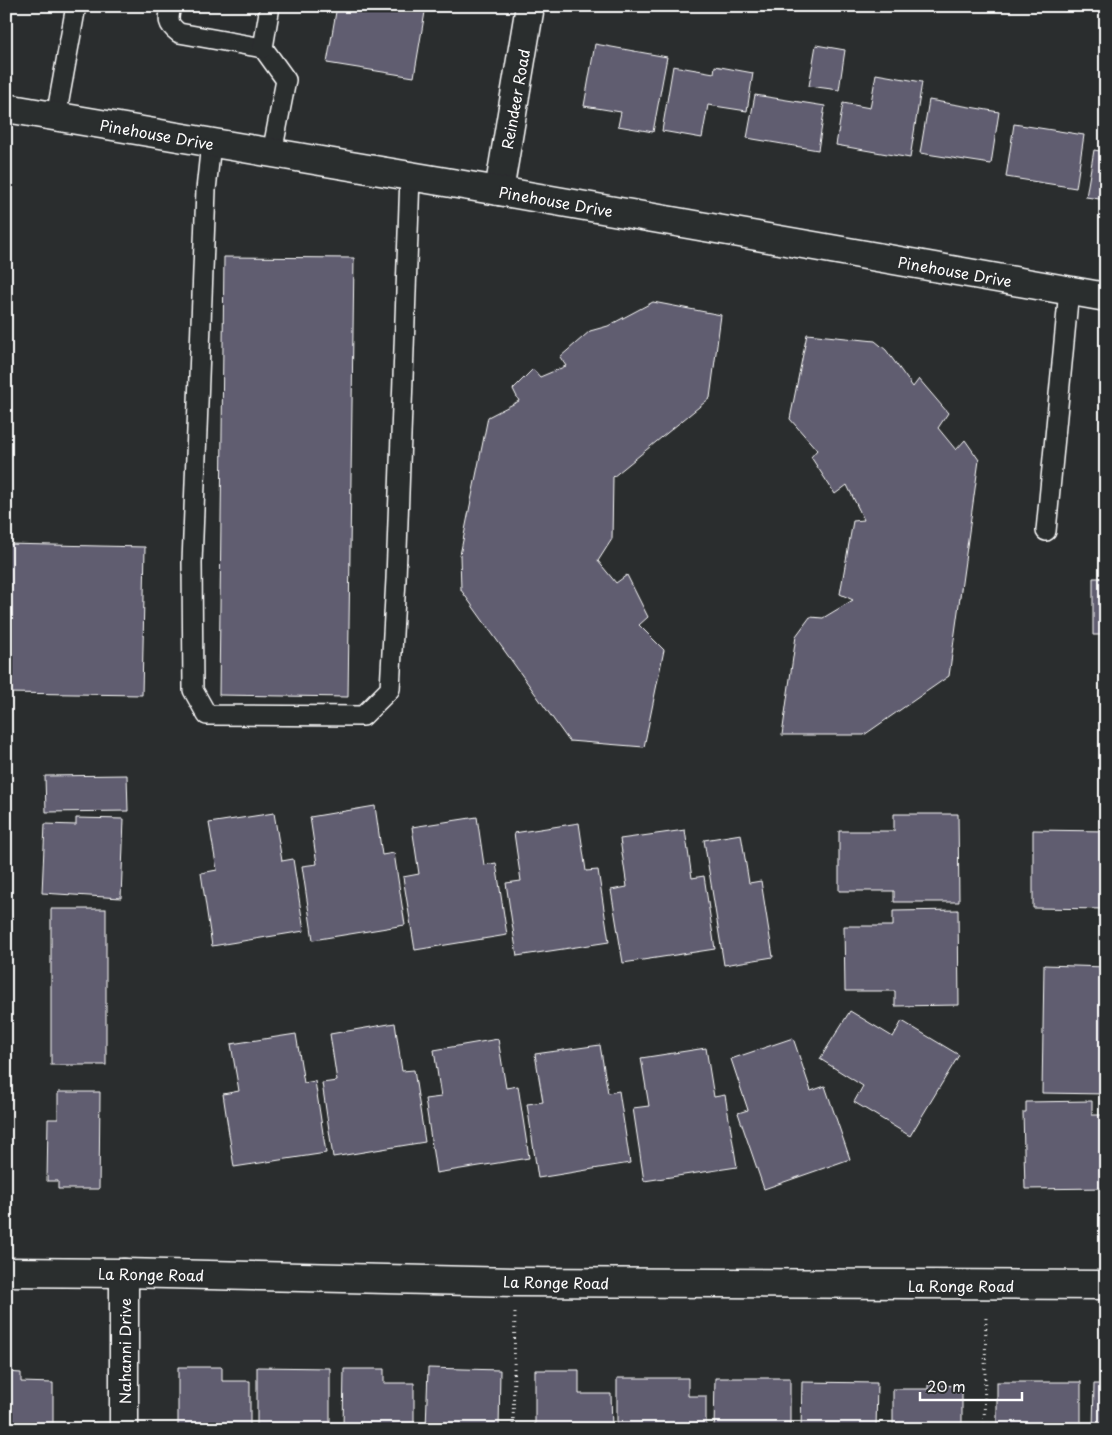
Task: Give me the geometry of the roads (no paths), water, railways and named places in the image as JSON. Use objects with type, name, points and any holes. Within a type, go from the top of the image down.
[{"type":"street","name":"Reindeer Road","points":[[499,191],[530,6]]},
{"type":"street","name":"Pinehouse Drive","points":[[6,108],[499,191],[1106,297]]},
{"type":"street","name":"La Ronge Road","points":[[6,1272],[514,1282],[1106,1286]]},
{"type":"street","name":"Nahanni Drive","points":[[124,1273],[124,1429]]},
{"type":"lane","points":[[56,117],[76,6]]},
{"type":"lane","points":[[170,6],[168,20],[179,33],[263,48],[286,80],[272,153]]},
{"type":"lane","points":[[263,48],[270,6]]},
{"type":"lane","points":[[211,143],[206,190],[192,564],[193,690],[207,716],[363,716],[390,689],[396,580],[410,176]]},
{"type":"lane","points":[[1046,532],[1069,290]]}]
